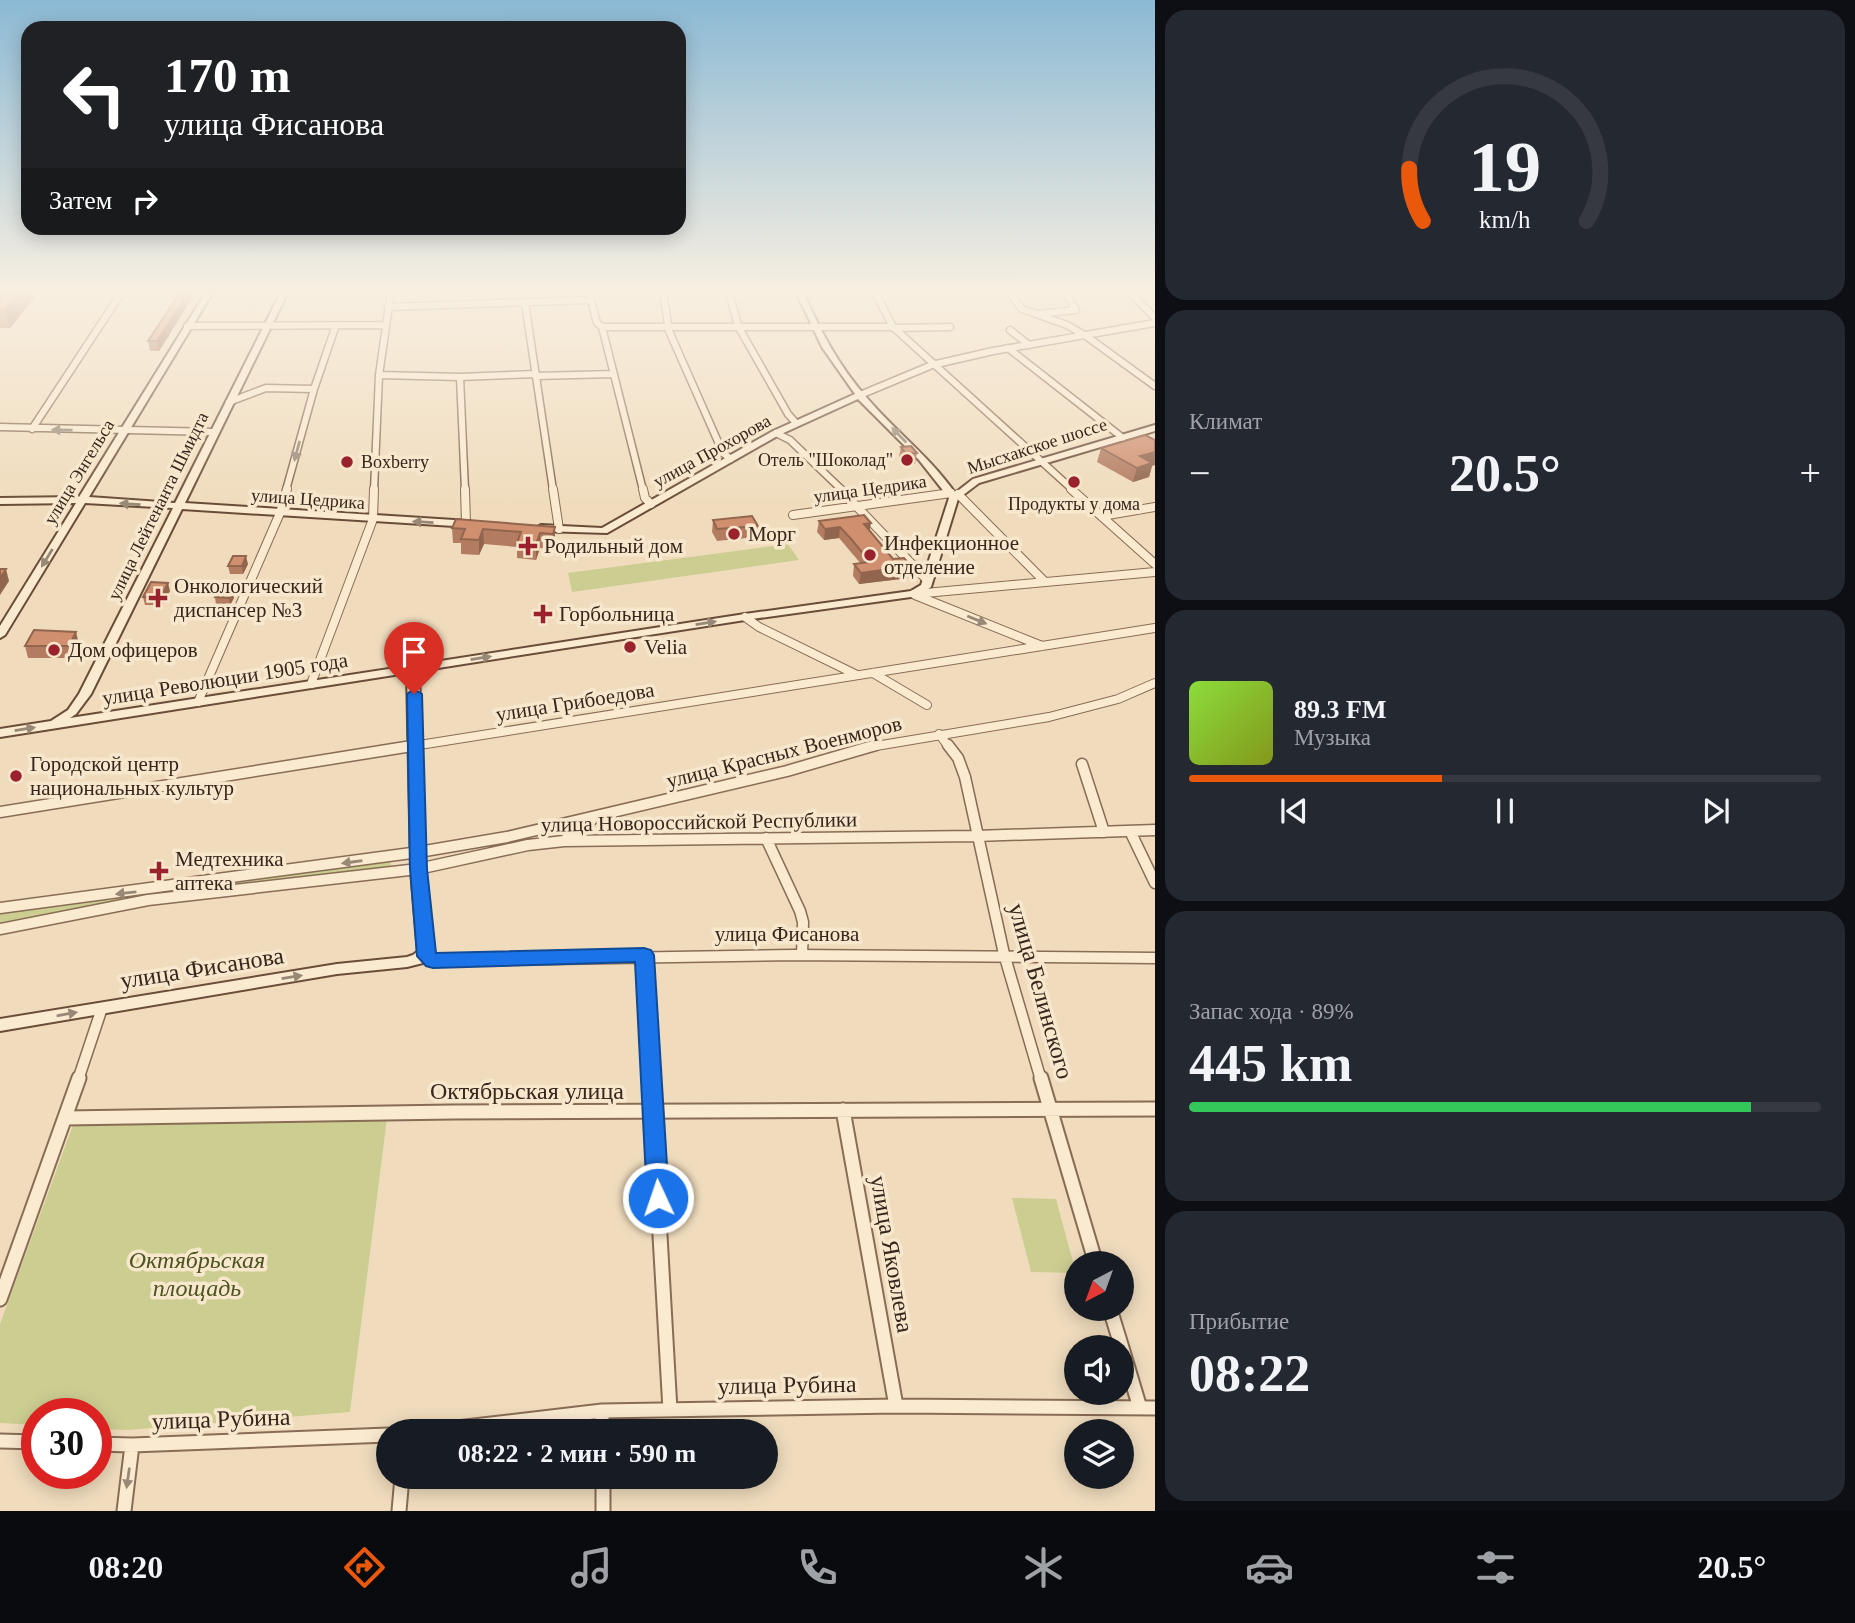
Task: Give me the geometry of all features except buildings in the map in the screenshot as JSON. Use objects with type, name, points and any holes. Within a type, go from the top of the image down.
[{"type":"street","points":[[33,429],[78,363]]},
{"type":"street","name":"улица Энгельса","points":[[0,635],[165,363]]},
{"type":"street","name":"улица Лейтенанта Шмидта","points":[[50,726],[72,712],[85,694],[249,363]]},
{"type":"street","points":[[198,702],[280,513],[323,363]]},
{"type":"street","points":[[311,684],[373,519],[381,363]]},
{"type":"street","points":[[533,528],[559,529],[534,363]]},
{"type":"street","points":[[611,363],[645,498],[650,504]]},
{"type":"street","points":[[685,363],[723,453],[731,459]]},
{"type":"street","points":[[759,363],[796,423]]},
{"type":"street","points":[[838,363],[860,395],[954,495],[1045,582]]},
{"type":"street","points":[[930,363],[1155,564]]},
{"type":"street","name":"улица Прохорова","points":[[559,529],[593,532],[612,527],[796,423],[943,363]]},
{"type":"street","points":[[1027,363],[1123,438]]},
{"type":"street","points":[[1123,363],[1155,386]]},
{"type":"street","points":[[379,375],[460,377],[614,374]]},
{"type":"street","points":[[460,377],[466,524]]},
{"type":"street","points":[[229,402],[266,388],[314,389]]},
{"type":"street","points":[[842,403],[856,401],[870,406]]},
{"type":"street","points":[[0,427],[214,432]]},
{"type":"street","name":"Мысхакское шоссе","points":[[915,594],[924,589],[929,581],[954,495],[976,481],[1155,428]]},
{"type":"street","points":[[776,433],[790,440],[929,581]]},
{"type":"street","points":[[938,475],[956,481],[976,481]]},
{"type":"street","name":"улица Цедрика","points":[[793,515],[954,495]]},
{"type":"street","name":"улица Цедрика","points":[[0,501],[83,500],[479,525]]},
{"type":"street","points":[[1102,516],[1155,507]]},
{"type":"street","name":"улица Революции 1905 года","points":[[0,733],[745,617],[915,594],[1155,572]]},
{"type":"street","points":[[932,602],[929,596],[937,592]]},
{"type":"street","points":[[915,594],[1043,647]]},
{"type":"street","points":[[745,617],[759,627],[857,675]]},
{"type":"street","name":"улица Грибоедова","points":[[0,812],[1155,628]]},
{"type":"street","points":[[413,669],[419,852],[419,959]]},
{"type":"street","points":[[873,673],[927,705]]},
{"type":"street","name":"улица Красных Военморов","points":[[419,852],[507,837],[594,817],[787,771],[884,743],[1049,717],[1118,699],[1155,683]]},
{"type":"street","name":"улица Белинского","points":[[939,734],[958,758],[965,777],[1004,954],[1093,1251]]},
{"type":"street","points":[[1082,764],[1104,832]]},
{"type":"street","points":[[564,841],[582,831],[594,817]]},
{"type":"street","name":"улица Новороссийской Республики","points":[[0,929],[148,900],[418,869],[528,845],[564,841],[976,836],[1155,830]]},
{"type":"street","points":[[1130,831],[1155,883]]},
{"type":"street","points":[[766,838],[769,851],[788,880],[797,905],[803,925],[803,955]]},
{"type":"street","points":[[0,908],[419,852]]},
{"type":"street","name":"улица Фисанова","points":[[0,1025],[419,959],[1004,954],[1155,958]]},
{"type":"street","points":[[644,955],[670,1410]]},
{"type":"street","points":[[0,1299],[66,1118],[102,1008]]},
{"type":"street","name":"Октябрьская улица","points":[[66,1118],[653,1111],[1155,1109]]},
{"type":"street","name":"улица Яковлева","points":[[843,1110],[896,1406]]},
{"type":"street","points":[[1134,1388],[1140,1408]]},
{"type":"street","name":"улица Рубина","points":[[533,1419],[602,1411],[896,1406],[1155,1408]]},
{"type":"street","points":[[602,1411],[602,1419]]},
{"type":"street","name":"улица Рубина","points":[[112,1444],[376,1435]]},
{"type":"street","points":[[0,1441],[21,1442]]},
{"type":"street","points":[[124,1511],[132,1445]]},
{"type":"street","points":[[399,1511],[401,1489]]},
{"type":"street","points":[[603,1489],[603,1511]]},
{"type":"green space","points":[[788,544],[799,560],[572,592],[568,573]]},
{"type":"green space","points":[[390,859],[391,869],[148,898],[149,892]]},
{"type":"green space","points":[[138,893],[138,899],[0,926],[0,912]]},
{"type":"green space","name":"Октябрьская площадь","points":[[387,1118],[350,1412],[112,1430],[112,1398],[21,1398],[21,1424],[0,1423],[0,1324],[73,1125]]},
{"type":"green space","points":[[1012,1198],[1056,1199],[1070,1251],[1064,1251],[1064,1273],[1031,1272]]},
{"type":"place","name":"Отель \"Шоколад\"","points":[[907,460]]},
{"type":"place","name":"Boxberry","points":[[347,462]]},
{"type":"place","name":"Продукты у дома","points":[[1074,482]]},
{"type":"place","name":"Морг","points":[[734,534]]},
{"type":"place","name":"Родильный дом","points":[[528,546]]},
{"type":"place","name":"Инфекционное отделение","points":[[870,555]]},
{"type":"place","name":"Онкологический диспансер №3","points":[[158,598]]},
{"type":"place","name":"Горбольница","points":[[543,614]]},
{"type":"place","name":"Velia","points":[[630,647]]},
{"type":"place","name":"Дом офицеров","points":[[54,650]]},
{"type":"place","name":"Городской центр национальных культур","points":[[16,776]]},
{"type":"place","name":"Медтехника аптека","points":[[159,871]]},
{"type":"route","points":[[414,694],[418,869],[426,956],[433,961],[644,955],[658,1198]]}]
